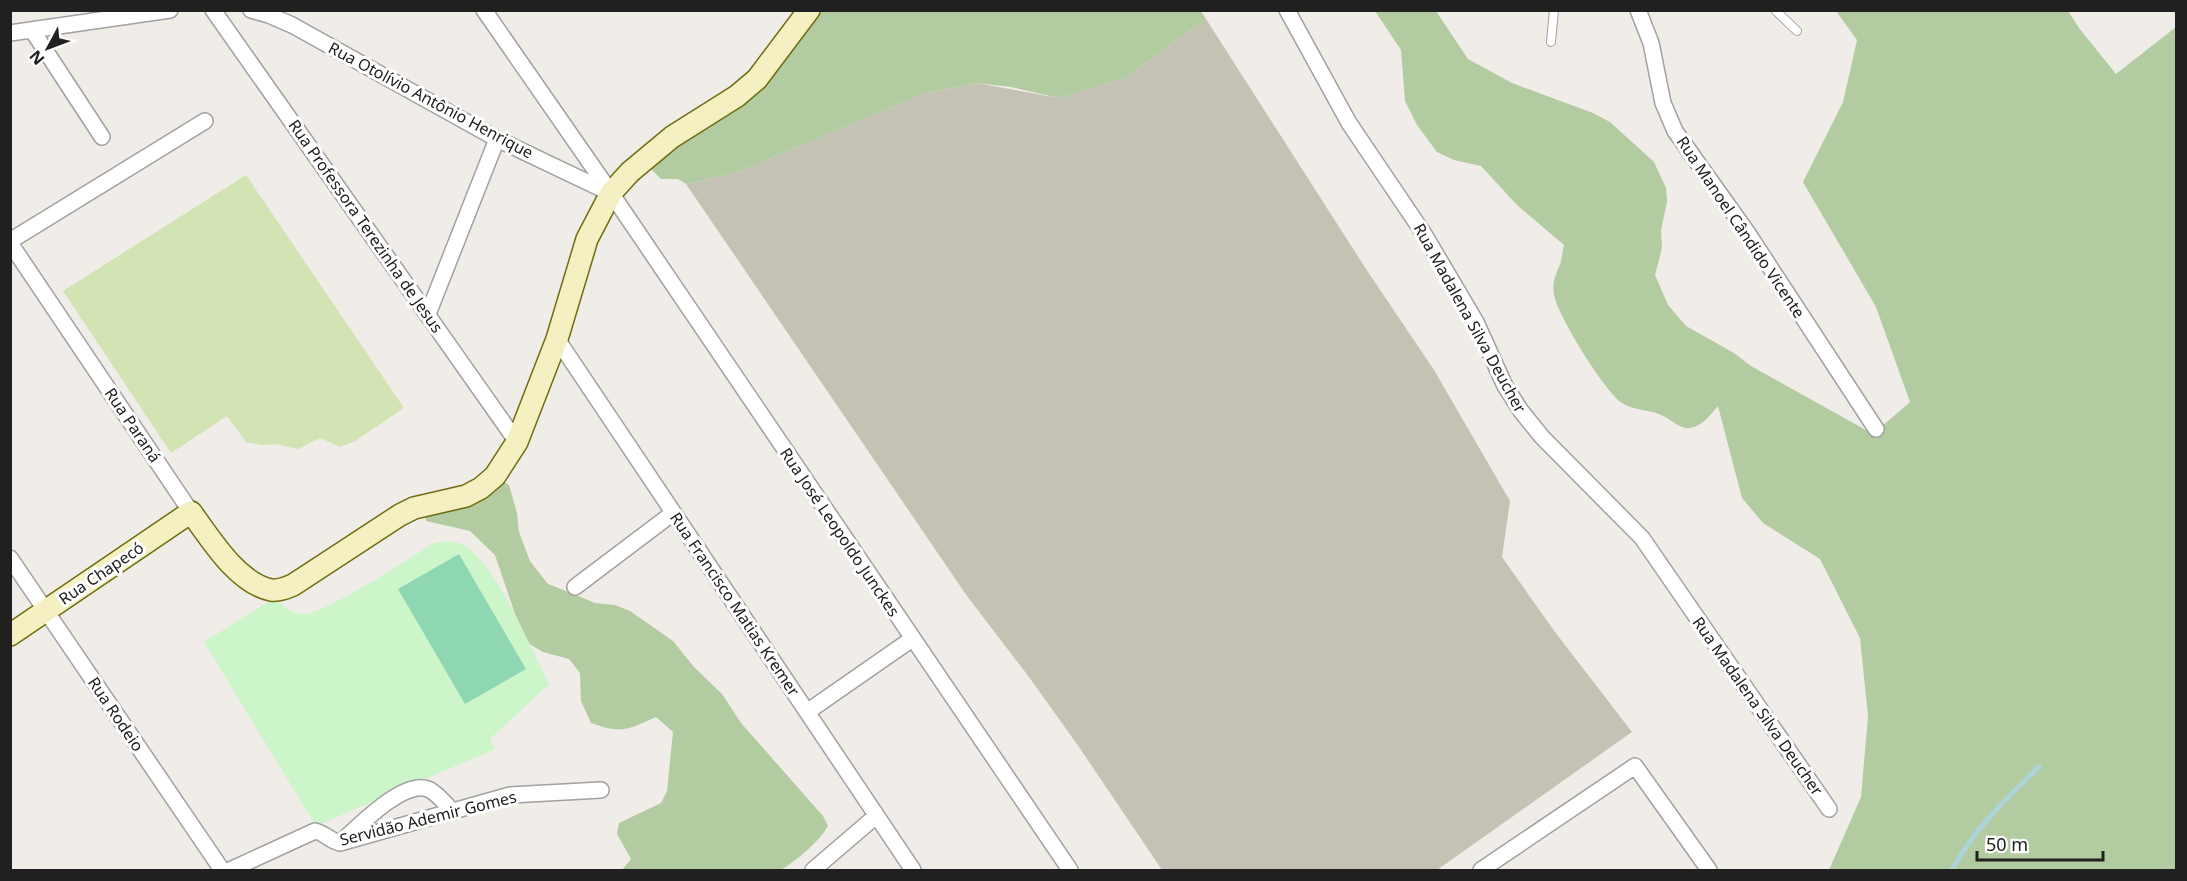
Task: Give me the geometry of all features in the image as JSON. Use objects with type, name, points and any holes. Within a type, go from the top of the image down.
[{"type":"street","points":[[10,33],[170,10]]},
{"type":"street","name":"Rua Professora Terezinha de Jesus","points":[[213,10],[517,442]]},
{"type":"street","name":"Rua Otolívio Antônio Henrique","points":[[250,10],[292,25],[497,139],[611,193]]},
{"type":"street","name":"Rua José Leopoldo Junckes","points":[[484,10],[611,193],[1070,870]]},
{"type":"street","points":[[517,442],[557,339],[586,239],[611,193],[630,172],[672,137],[737,96],[757,79],[809,10]]},
{"type":"street","name":"Rua Madalena Silva Deucher","points":[[1287,10],[1349,123],[1424,234],[1476,322],[1505,386],[1521,411],[1542,437],[1642,538],[1829,809]]},
{"type":"street","name":"Rua Manoel Cândido Vicente","points":[[1638,10],[1651,43],[1663,104],[1675,131],[1747,232],[1876,429]]},
{"type":"street","points":[[32,30],[102,137]]},
{"type":"street","points":[[10,242],[205,121]]},
{"type":"street","points":[[428,314],[497,139]]},
{"type":"street","name":"Rua Paraná","points":[[10,242],[213,543],[242,574],[259,585],[272,590],[282,590],[414,508],[466,495],[481,488],[495,476],[517,442]]},
{"type":"street","name":"Rua Francisco Matias Kremer","points":[[557,339],[913,870]]},
{"type":"street","name":"Rua Chapecó","points":[[10,635],[191,512]]},
{"type":"street","points":[[575,587],[673,513]]},
{"type":"street","name":"Rua Rodeio","points":[[10,558],[222,870]]},
{"type":"street","points":[[807,712],[912,639]]},
{"type":"street","points":[[1481,870],[1635,766],[1706,869]]},
{"type":"street","points":[[340,843],[379,808],[397,796],[417,788],[428,789],[452,811]]},
{"type":"street","name":"Servidão Ademir Gomes","points":[[230,870],[315,831],[321,832],[333,842],[340,843],[510,795],[601,790]]},
{"type":"street","points":[[813,870],[876,816]]},
{"type":"lane","points":[[1551,42],[1554,10]]},
{"type":"lane","points":[[1775,10],[1797,31]]},
{"type":"shaded area","points":[[1206,19],[1366,269],[1434,370],[1510,501],[1502,557],[1555,632],[1632,732],[1437,870],[1162,870],[1079,747],[967,596],[686,184],[736,173],[926,93],[976,83],[1059,98],[1126,78]]},
{"type":"green space","points":[[1200,10],[1206,19],[1126,78],[1059,98],[1011,87],[976,83],[926,93],[736,173],[686,184],[678,179],[661,179],[651,169],[652,162],[817,11]]},
{"type":"green space","points":[[1375,11],[1436,11],[1468,59],[1512,83],[1593,113],[1610,122],[1654,162],[1666,188],[1667,202],[1661,230],[1662,248],[1655,275],[1668,305],[1686,326],[1734,353],[1751,366],[1873,434],[1910,402],[1876,307],[1803,182],[1843,102],[1857,40],[1836,11],[2068,11],[2116,74],[2176,27],[2176,870],[1829,870],[1861,797],[1868,716],[1860,638],[1820,559],[1763,523],[1742,498],[1718,406],[1701,423],[1685,428],[1661,415],[1622,403],[1604,384],[1563,318],[1554,294],[1555,277],[1564,245],[1517,205],[1481,166],[1454,160],[1437,152],[1417,125],[1405,101],[1401,50]]},
{"type":"green space","points":[[246,175],[404,408],[355,441],[340,447],[320,438],[298,449],[276,444],[261,445],[246,442],[227,416],[171,453],[63,291]]},
{"type":"green space","points":[[502,481],[509,485],[517,513],[519,532],[530,561],[548,584],[595,603],[615,605],[630,611],[673,641],[694,667],[722,694],[741,723],[823,816],[828,826],[794,861],[781,870],[622,870],[631,859],[617,834],[619,823],[661,803],[667,791],[673,732],[656,717],[624,729],[610,729],[591,723],[581,701],[580,673],[569,659],[543,652],[528,643],[515,614],[495,555],[470,531],[426,521],[425,513]]},
{"type":"green space","points":[[445,541],[463,545],[488,569],[512,608],[549,684],[490,739],[495,749],[316,826],[204,642],[274,598],[290,611],[302,614],[328,606],[434,543]]},
{"type":"green space","points":[[459,554],[526,669],[465,704],[398,589]]},
{"type":"waterway","points":[[1952,870],[1980,828],[2039,767]]}]
